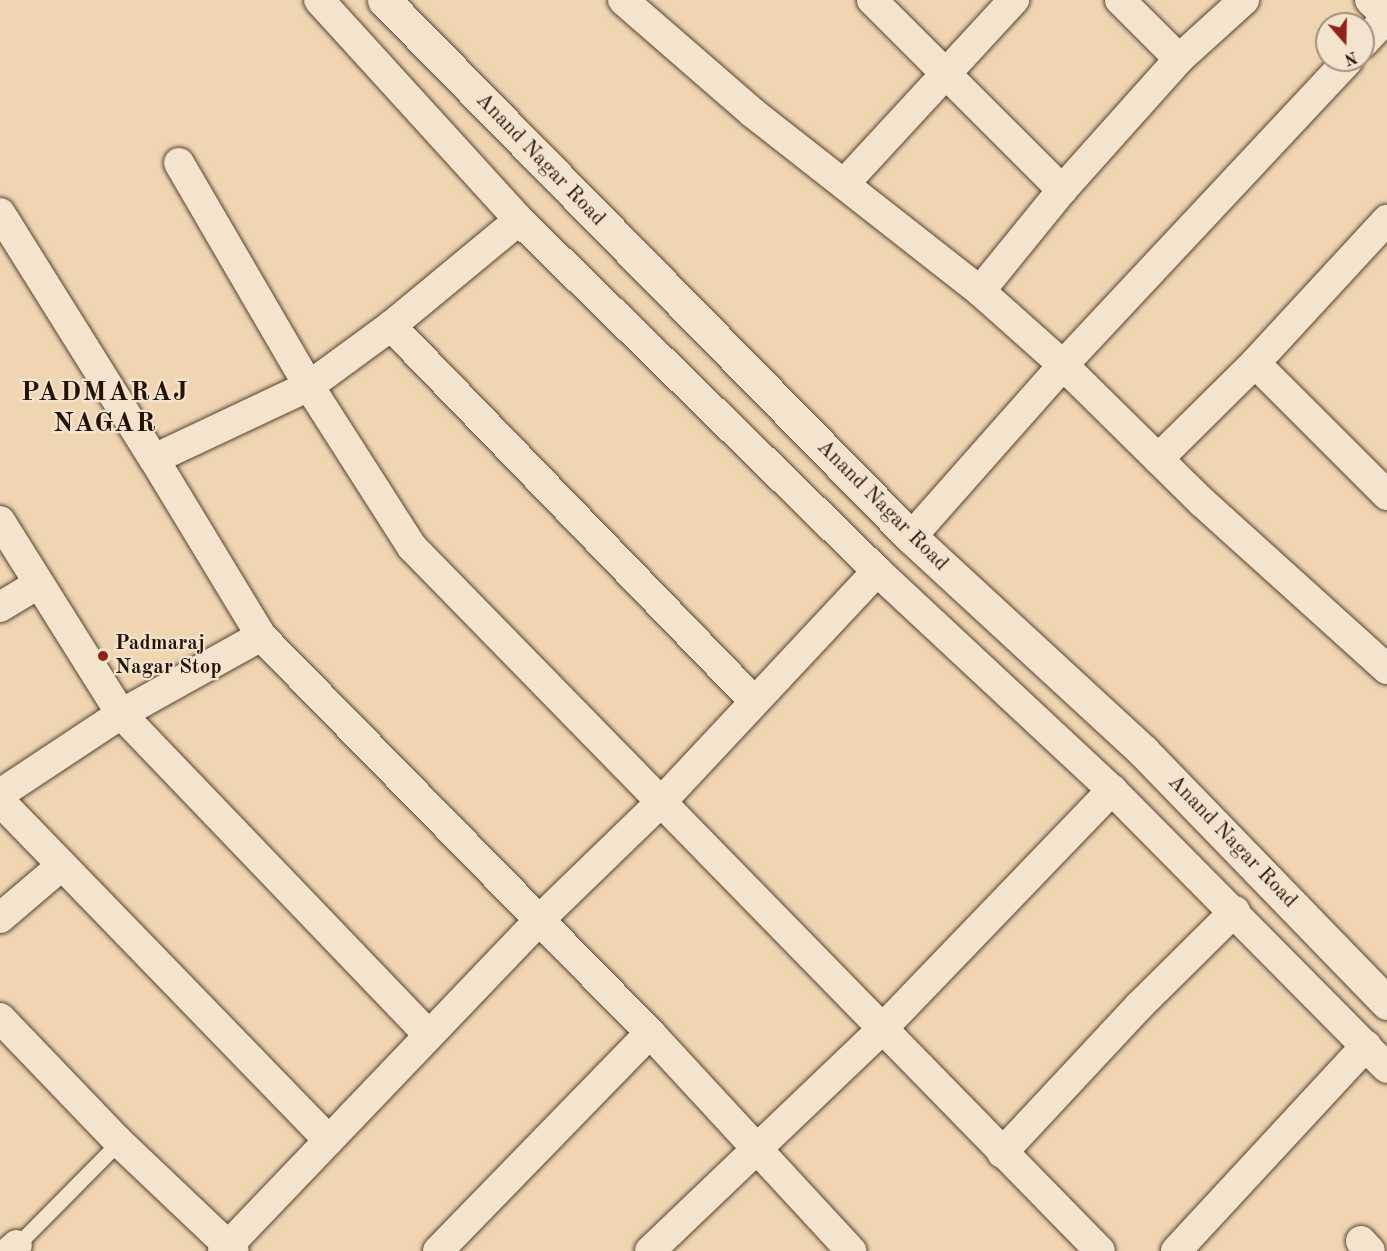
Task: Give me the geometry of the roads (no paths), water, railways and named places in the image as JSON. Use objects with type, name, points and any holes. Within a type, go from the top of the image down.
[{"type":"street","points":[[319,0],[519,220],[877,571],[1112,790],[1235,911],[1387,1068]]},
{"type":"street","name":"Anand Nagar Road","points":[[384,0],[911,537],[1143,751],[1387,1003]]},
{"type":"street","points":[[623,0],[753,113],[980,291],[1063,365],[1158,459],[1387,669]]},
{"type":"street","points":[[872,0],[1062,190]]},
{"type":"street","points":[[844,184],[947,76],[1014,0]]},
{"type":"street","points":[[1120,0],[1179,59]]},
{"type":"street","points":[[980,291],[1062,190],[1179,59],[1244,0]]},
{"type":"street","points":[[1370,0],[1387,17],[1375,30]]},
{"type":"street","points":[[911,537],[1063,365],[1337,72]]},
{"type":"street","points":[[179,164],[309,386],[412,547],[1100,1251]]},
{"type":"street","points":[[0,213],[261,636],[537,922],[650,1033],[757,1152],[851,1251]]},
{"type":"street","points":[[1158,459],[1255,363],[1387,219]]},
{"type":"street","points":[[153,459],[309,386],[391,326],[519,220]]},
{"type":"street","points":[[391,326],[753,700]]},
{"type":"street","points":[[1255,363],[1387,495]]},
{"type":"street","points":[[0,521],[122,714],[429,1035]]},
{"type":"street","points":[[0,1018],[119,1142],[229,1249],[329,1140],[537,922],[662,801],[753,700],[877,571]]},
{"type":"street","points":[[0,607],[38,584]]},
{"type":"street","points":[[0,794],[122,714],[261,636]]},
{"type":"street","points":[[650,1251],[757,1152],[882,1029],[1112,790]]},
{"type":"street","points":[[0,801],[329,1140]]},
{"type":"street","points":[[0,918],[62,866]]},
{"type":"street","points":[[1002,1153],[1139,1006],[1235,911]]},
{"type":"street","points":[[438,1251],[650,1033]]},
{"type":"street","points":[[1176,1251],[1366,1046]]},
{"type":"lane","points":[[14,1248],[119,1142]]},
{"type":"place","name":"Padmaraj Nagar Stop","points":[[103,656]]},
{"type":"district","name":"PADMARAJ NAGAR","points":[[105,408]]}]
